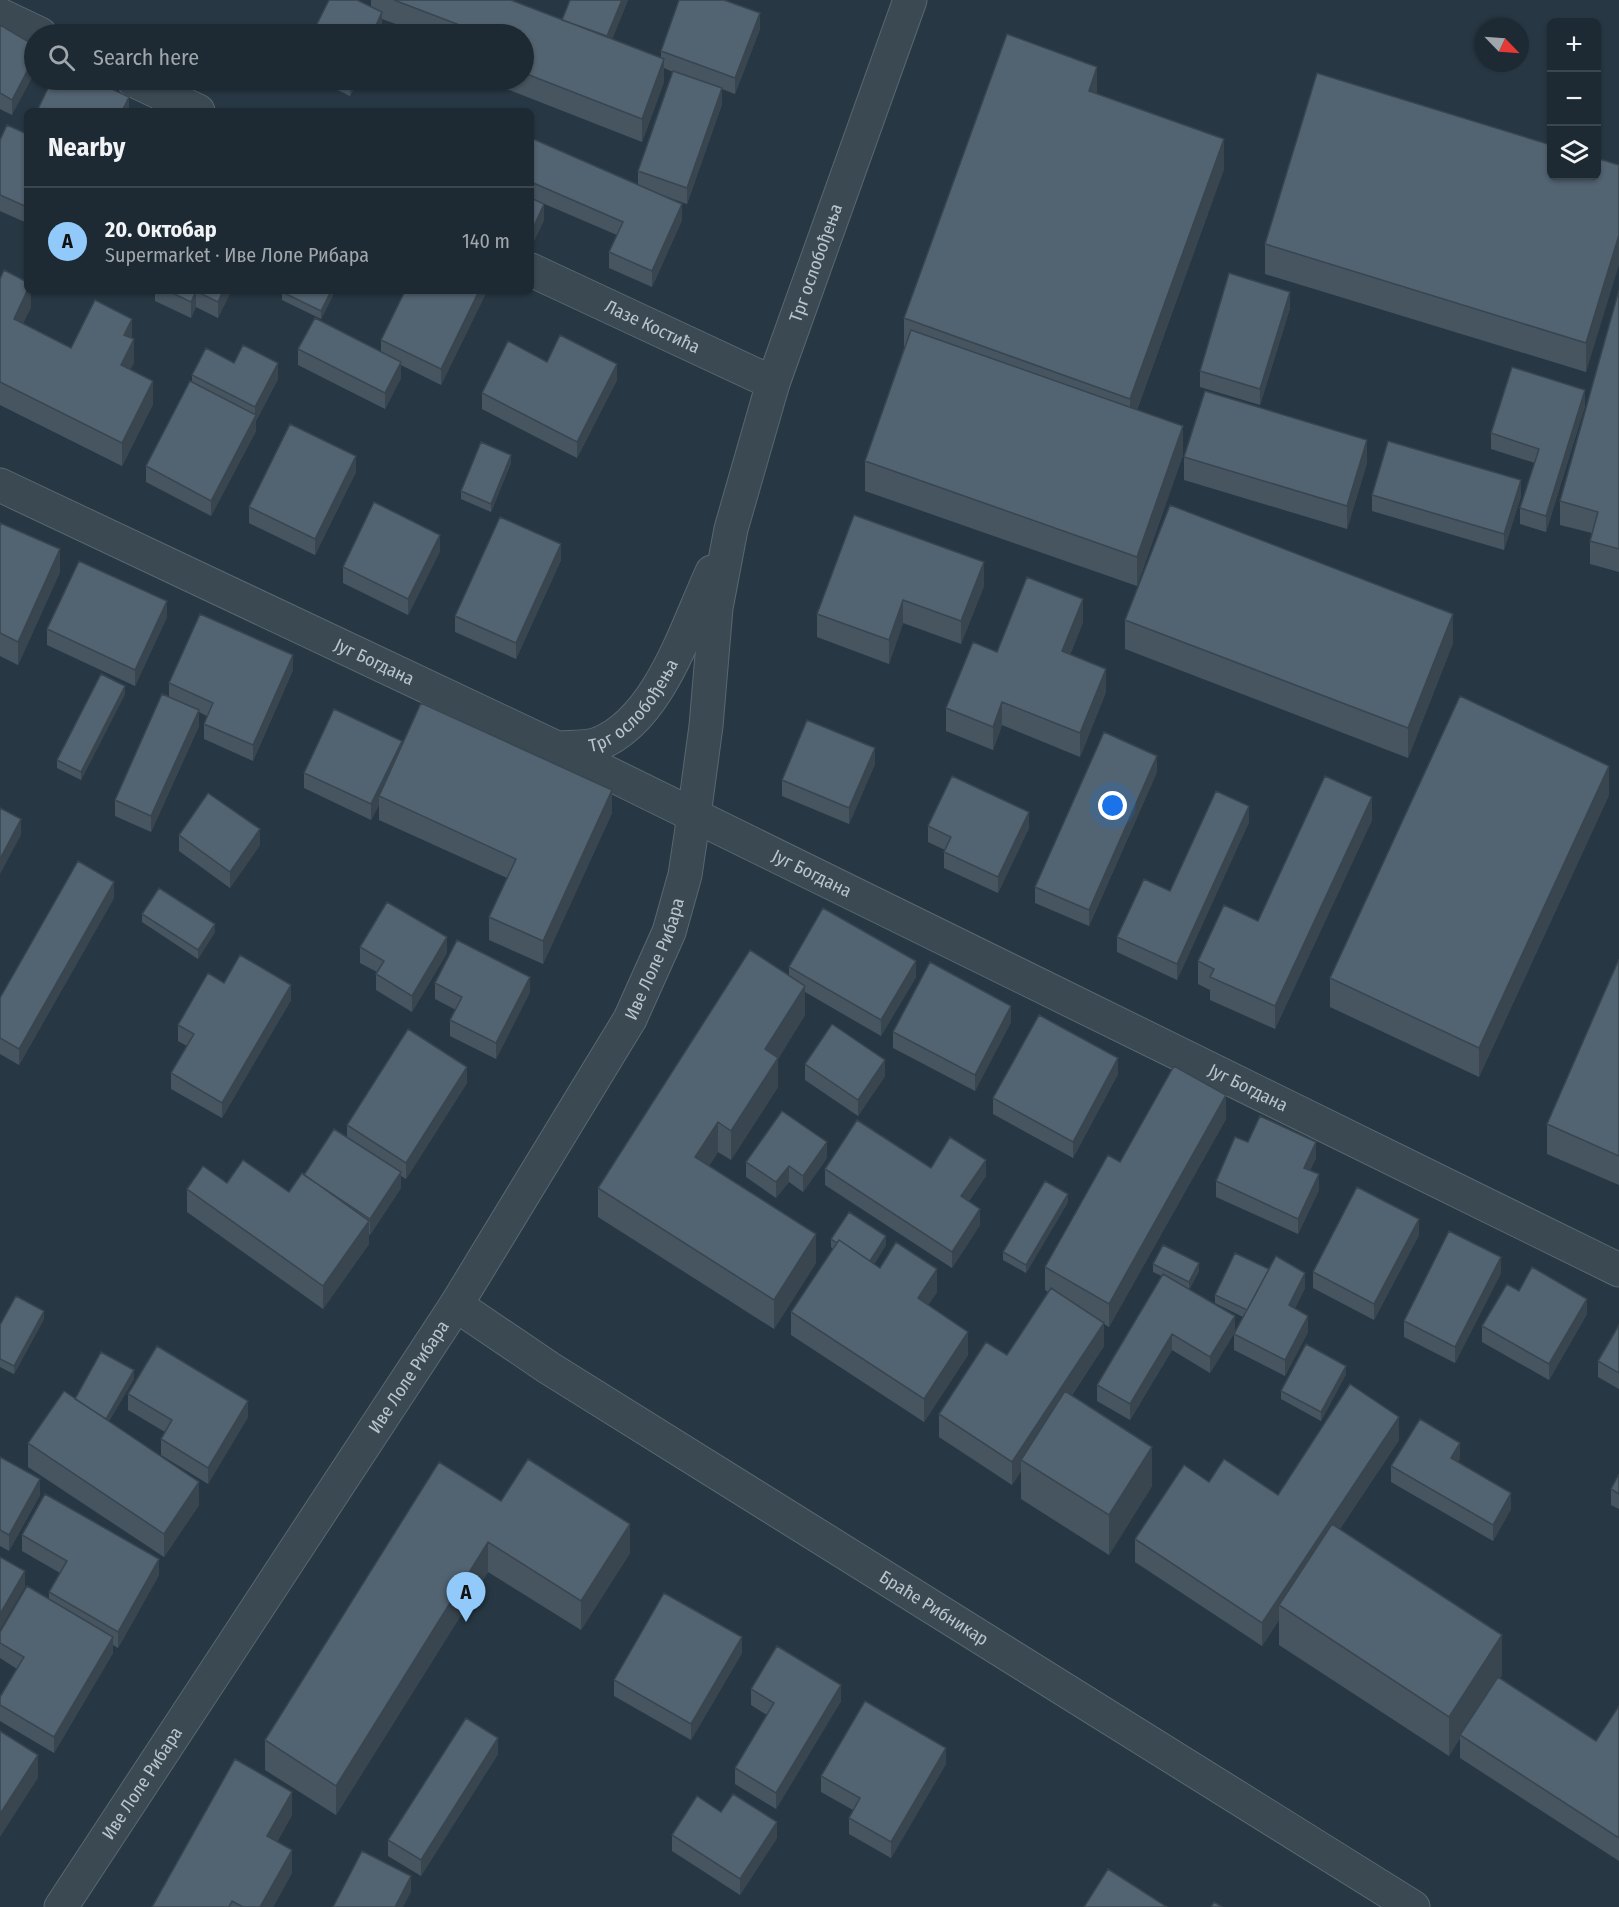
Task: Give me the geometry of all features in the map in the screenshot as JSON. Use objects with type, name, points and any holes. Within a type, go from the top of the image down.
[{"type":"street","name":"Трг ослобођења","points":[[694,815],[706,726],[716,608],[731,529],[773,383],[910,0]]},
{"type":"street","points":[[0,15],[24,26]]},
{"type":"street","points":[[154,90],[192,108]]},
{"type":"street","name":"Лазе Костића","points":[[534,271],[773,383]]},
{"type":"street","name":"Југ Богдана","points":[[0,485],[557,748],[1619,1270]]},
{"type":"street","name":"Трг ослобођења","points":[[557,748],[596,745],[627,728],[650,700],[674,656],[731,529]]},
{"type":"street","name":"Иве Лоле Рибара","points":[[60,1907],[456,1305],[630,1019],[669,932],[684,875],[694,815]]},
{"type":"street","name":"Браће Рибникар","points":[[456,1305],[527,1354],[1413,1907]]},
{"type":"building","points":[[329,0],[357,0],[382,12],[377,24],[317,24]]},
{"type":"building","points":[[394,0],[511,0],[664,59],[642,119],[534,77],[534,24],[457,24]]},
{"type":"building","points":[[570,0],[622,0],[607,36],[562,20]]},
{"type":"building","points":[[679,0],[724,0],[760,13],[735,78],[661,51]]},
{"type":"building","points":[[0,25],[24,39],[24,77],[12,100],[0,93]]},
{"type":"building","points":[[1007,34],[1097,67],[1089,91],[1224,139],[1130,399],[904,318]]},
{"type":"building","points":[[673,71],[722,88],[687,188],[638,171]]},
{"type":"building","points":[[1317,73],[1547,144],[1547,180],[1601,180],[1601,160],[1619,165],[1619,235],[1586,343],[1265,244]]},
{"type":"building","points":[[47,90],[114,90],[129,97],[124,108],[38,108]]},
{"type":"building","points":[[7,125],[24,133],[24,206],[0,195],[0,140]]},
{"type":"building","points":[[534,139],[682,204],[652,271],[609,252],[623,222],[534,183]]},
{"type":"building","points":[[534,199],[544,204],[534,226]]},
{"type":"building","points":[[4,270],[24,280],[26,294],[14,319],[71,348],[95,300],[132,319],[124,335],[134,339],[121,365],[153,381],[122,443],[0,382],[0,279]]},
{"type":"building","points":[[1229,273],[1290,292],[1260,389],[1200,371]]},
{"type":"building","points":[[1619,290],[1619,549],[1590,541],[1598,512],[1560,501]]},
{"type":"building","points":[[174,294],[195,294],[191,302]]},
{"type":"building","points":[[202,294],[222,294],[218,302]]},
{"type":"building","points":[[286,294],[330,294],[321,311]]},
{"type":"building","points":[[404,294],[478,294],[441,369],[381,340]]},
{"type":"building","points":[[315,318],[401,362],[385,393],[298,349]]},
{"type":"building","points":[[911,330],[1183,426],[1137,557],[865,461]]},
{"type":"building","points":[[560,335],[617,364],[577,442],[482,393],[508,341],[547,362]]},
{"type":"building","points":[[243,345],[278,363],[255,407],[192,375],[206,348],[234,363]]},
{"type":"building","points":[[1512,367],[1585,390],[1546,516],[1520,508],[1539,449],[1491,433]]},
{"type":"building","points":[[190,381],[256,415],[211,501],[146,466]]},
{"type":"building","points":[[1205,391],[1367,440],[1347,506],[1184,457]]},
{"type":"building","points":[[290,424],[356,456],[315,539],[249,507]]},
{"type":"building","points":[[1388,441],[1521,480],[1504,534],[1372,495]]},
{"type":"building","points":[[481,442],[511,455],[491,504],[461,491]]},
{"type":"building","points":[[374,502],[440,535],[408,599],[343,567]]},
{"type":"building","points":[[1170,505],[1453,614],[1408,728],[1125,620]]},
{"type":"building","points":[[854,515],[984,562],[961,621],[903,600],[889,640],[817,614]]},
{"type":"building","points":[[500,517],[561,544],[516,643],[455,616]]},
{"type":"building","points":[[0,523],[60,549],[18,642],[0,633]]},
{"type":"building","points":[[79,561],[167,601],[135,670],[47,629]]},
{"type":"building","points":[[1027,577],[1083,599],[1062,651],[1106,669],[1080,733],[1002,702],[993,727],[946,708],[973,642],[997,652]]},
{"type":"building","points":[[200,614],[293,655],[253,745],[204,724],[213,703],[169,683]]},
{"type":"building","points":[[101,674],[125,686],[81,772],[57,760]]},
{"type":"building","points":[[162,694],[199,710],[151,816],[115,800]]},
{"type":"building","points":[[1460,696],[1609,766],[1479,1048],[1330,978]]},
{"type":"building","points":[[421,703],[612,790],[543,941],[489,917],[516,859],[379,796]]},
{"type":"building","points":[[334,709],[402,741],[371,804],[304,773]]},
{"type":"building","points":[[807,720],[875,748],[849,808],[782,780]]},
{"type":"building","points":[[1104,732],[1157,756],[1089,910],[1035,887]]},
{"type":"building","points":[[952,776],[1029,812],[998,877],[944,852],[951,837],[928,826]]},
{"type":"building","points":[[1325,776],[1372,797],[1275,1006],[1210,977],[1214,969],[1198,961],[1224,905],[1258,921]]},
{"type":"building","points":[[1216,791],[1249,806],[1177,964],[1117,937],[1144,879],[1170,891]]},
{"type":"building","points":[[208,793],[260,829],[230,872],[179,835]]},
{"type":"building","points":[[0,808],[21,819],[0,859]]},
{"type":"building","points":[[78,861],[114,882],[19,1049],[0,1038],[0,998]]},
{"type":"building","points":[[159,888],[215,924],[198,950],[142,914]]},
{"type":"building","points":[[387,902],[447,937],[412,996],[376,974],[384,961],[360,947]]},
{"type":"building","points":[[823,908],[916,961],[881,1020],[789,967]]},
{"type":"building","points":[[457,940],[530,977],[496,1043],[450,1020],[462,997],[435,983]]},
{"type":"building","points":[[750,950],[805,986],[765,1049],[778,1058],[731,1131],[718,1122],[695,1157],[816,1234],[774,1300],[598,1188]]},
{"type":"building","points":[[240,955],[291,985],[222,1103],[171,1073],[194,1034],[178,1025],[208,973],[224,983]]},
{"type":"building","points":[[1619,959],[1619,1156],[1547,1124]]},
{"type":"building","points":[[930,962],[1011,1006],[975,1075],[893,1032]]},
{"type":"building","points":[[1039,1015],[1118,1058],[1073,1142],[993,1098]]},
{"type":"building","points":[[832,1024],[885,1060],[858,1100],[805,1064]]},
{"type":"building","points":[[408,1029],[467,1067],[406,1163],[347,1125]]},
{"type":"building","points":[[1174,1066],[1226,1095],[1109,1304],[1045,1267],[1108,1155],[1120,1162]]},
{"type":"building","points":[[782,1111],[827,1142],[803,1176],[789,1166],[776,1182],[746,1162]]},
{"type":"building","points":[[1260,1116],[1316,1142],[1304,1168],[1319,1174],[1298,1219],[1216,1181],[1235,1137],[1248,1142]]},
{"type":"building","points":[[857,1120],[931,1168],[950,1137],[986,1160],[961,1196],[980,1209],[952,1252],[825,1169]]},
{"type":"building","points":[[334,1129],[401,1172],[370,1219],[304,1175]]},
{"type":"building","points":[[243,1160],[289,1192],[302,1173],[369,1221],[323,1286],[187,1189],[203,1166],[227,1183]]},
{"type":"building","points":[[1045,1181],[1068,1194],[1026,1265],[1003,1252]]},
{"type":"building","points":[[1357,1187],[1419,1219],[1374,1304],[1313,1272]]},
{"type":"building","points":[[849,1212],[886,1236],[870,1261],[839,1240],[837,1243],[831,1239]]},
{"type":"building","points":[[1449,1231],[1501,1257],[1455,1347],[1404,1321]]},
{"type":"building","points":[[839,1240],[880,1268],[896,1242],[937,1269],[918,1298],[968,1332],[924,1399],[791,1312]]},
{"type":"building","points":[[1163,1245],[1199,1263],[1189,1282],[1153,1264]]},
{"type":"building","points":[[1235,1253],[1269,1269],[1247,1310],[1215,1295]]},
{"type":"building","points":[[1276,1256],[1305,1273],[1289,1305],[1308,1316],[1285,1360],[1234,1334]]},
{"type":"building","points":[[1532,1267],[1587,1299],[1549,1364],[1482,1326],[1507,1284],[1519,1291]]},
{"type":"building","points":[[1163,1274],[1235,1316],[1210,1357],[1172,1334],[1130,1404],[1097,1385]]},
{"type":"building","points":[[1051,1288],[1104,1323],[1012,1462],[939,1414],[986,1342],[1007,1355]]},
{"type":"building","points":[[16,1296],[44,1311],[14,1366],[0,1359],[0,1325]]},
{"type":"building","points":[[1619,1325],[1619,1373],[1598,1361]]},
{"type":"building","points":[[1306,1344],[1346,1366],[1321,1412],[1281,1391]]},
{"type":"building","points":[[157,1346],[248,1401],[208,1468],[161,1439],[172,1420],[128,1394]]},
{"type":"building","points":[[101,1352],[134,1370],[106,1419],[75,1399]]},
{"type":"building","points":[[1350,1384],[1399,1417],[1262,1623],[1135,1539],[1184,1465],[1209,1482],[1224,1459],[1278,1495]]},
{"type":"building","points":[[64,1391],[199,1482],[164,1534],[28,1443]]},
{"type":"building","points":[[1065,1391],[1152,1447],[1109,1515],[1021,1460]]},
{"type":"building","points":[[1420,1419],[1460,1443],[1451,1458],[1511,1493],[1493,1525],[1391,1466]]},
{"type":"building","points":[[0,1457],[40,1479],[9,1535],[0,1530]]},
{"type":"building","points":[[528,1459],[630,1524],[581,1601],[488,1542],[336,1786],[265,1740],[439,1462],[501,1501]]},
{"type":"building","points":[[1619,1474],[1619,1494],[1611,1489]]},
{"type":"building","points":[[45,1494],[159,1559],[118,1632],[49,1592],[67,1561],[22,1535]]},
{"type":"building","points":[[1332,1524],[1502,1635],[1449,1717],[1279,1605]]},
{"type":"building","points":[[0,1557],[25,1571],[0,1614]]},
{"type":"building","points":[[27,1586],[113,1637],[54,1737],[0,1705],[0,1697],[24,1657],[0,1643],[0,1632]]},
{"type":"building","points":[[664,1593],[742,1637],[691,1724],[614,1680]]},
{"type":"building","points":[[777,1646],[841,1685],[776,1793],[735,1768],[774,1703],[751,1689]]},
{"type":"building","points":[[1498,1677],[1596,1741],[1619,1706],[1619,1838],[1460,1735]]},
{"type":"building","points":[[865,1701],[946,1748],[891,1842],[849,1818],[860,1798],[821,1776]]},
{"type":"building","points":[[466,1718],[498,1738],[421,1860],[388,1840]]},
{"type":"building","points":[[0,1731],[38,1755],[0,1814]]},
{"type":"building","points":[[235,1759],[292,1792],[267,1836],[292,1850],[260,1907],[243,1907],[232,1901],[229,1907],[152,1907]]},
{"type":"building","points":[[733,1794],[777,1822],[740,1879],[672,1835],[697,1796],[721,1812]]},
{"type":"building","points":[[362,1851],[411,1876],[395,1907],[333,1907]]},
{"type":"building","points":[[1108,1869],[1167,1907],[1084,1907]]},
{"type":"building","points":[[1214,1902],[1222,1907],[1211,1907]]},
{"type":"place","name":"20. Октобар","points":[[466,1622]]}]
